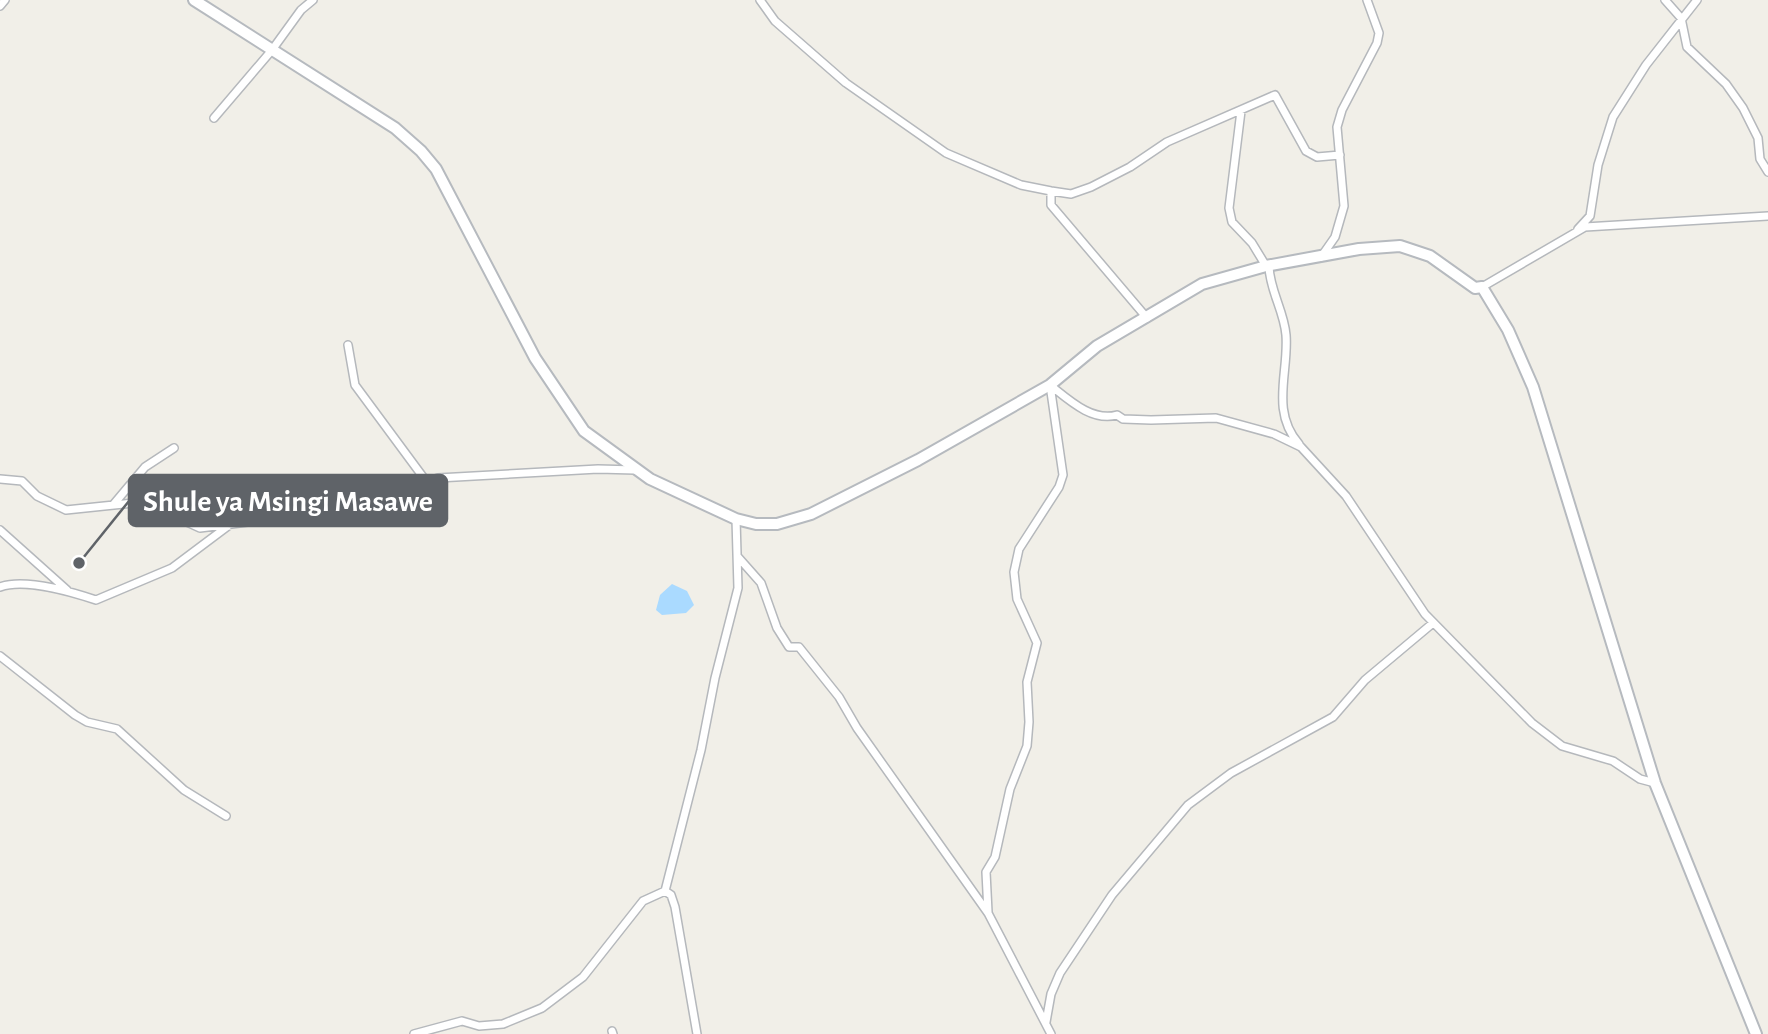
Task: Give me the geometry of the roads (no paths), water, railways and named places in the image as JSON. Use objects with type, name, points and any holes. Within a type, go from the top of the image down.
[{"type":"street","points":[[0,6],[5,0]]},
{"type":"street","points":[[194,0],[395,128],[421,150],[460,210],[535,358],[562,403],[584,431],[636,471],[736,519],[776,524],[811,514],[918,460],[1050,385],[1097,346],[1202,284],[1268,267],[1359,249],[1400,246],[1430,256],[1475,288],[1482,287],[1577,230],[1598,224],[1768,216]]},
{"type":"street","points":[[214,118],[272,50],[301,10],[313,0]]},
{"type":"street","points":[[761,0],[793,38],[846,83],[946,153],[1021,186],[1071,194],[1091,187],[1130,167],[1167,142],[1275,95],[1307,151],[1317,156],[1340,155]]},
{"type":"street","points":[[1320,258],[1335,237],[1344,206],[1337,127],[1342,110],[1377,43],[1379,33],[1367,0]]},
{"type":"street","points":[[1665,0],[1681,18],[1687,47],[1726,84],[1743,108],[1758,138],[1760,159],[1768,172]]},
{"type":"street","points":[[1577,230],[1590,216],[1598,165],[1613,117],[1646,65],[1697,0]]},
{"type":"street","points":[[1241,111],[1229,208],[1232,222],[1252,243],[1268,267],[1286,332],[1282,405],[1292,436],[1346,496],[1411,598],[1552,740],[1562,746],[1613,761],[1640,779],[1655,783]]},
{"type":"street","points":[[1051,191],[1051,205],[1147,318]]},
{"type":"street","points":[[1482,287],[1508,330],[1533,387],[1655,783],[1756,1034]]},
{"type":"street","points":[[348,345],[355,385],[425,481]]},
{"type":"street","points":[[1050,385],[1076,405],[1104,418],[1117,415],[1133,419],[1216,418],[1274,434],[1301,447]]},
{"type":"street","points":[[988,913],[986,872],[995,857],[1007,799],[1027,746],[1027,682],[1037,643],[1017,599],[1016,560],[1019,549],[1059,486],[1063,475],[1050,385]]},
{"type":"street","points":[[113,505],[145,467],[174,449]]},
{"type":"street","points":[[0,479],[22,481],[37,496],[66,510],[143,502],[200,528],[281,518],[359,513],[389,505],[425,481],[465,475],[598,469],[636,471]]},
{"type":"street","points":[[665,891],[738,588],[736,519]]},
{"type":"street","points":[[0,587],[9,583],[67,590],[96,600],[172,568],[229,525]]},
{"type":"street","points":[[0,530],[67,590]]},
{"type":"street","points":[[738,557],[761,583],[777,628],[789,647],[799,648],[805,658],[820,670],[857,729],[988,913],[1051,1034]]},
{"type":"street","points":[[1046,1022],[1051,995],[1060,973],[1112,895],[1188,805],[1231,773],[1333,717],[1365,680],[1433,623]]},
{"type":"street","points":[[0,656],[75,715],[87,722],[117,729],[184,790],[226,816]]},
{"type":"street","points":[[414,1034],[462,1021],[479,1026],[503,1024],[542,1008],[583,977],[604,955],[618,932],[643,901],[665,891]]},
{"type":"street","points":[[665,891],[671,895],[675,907],[697,1034]]},
{"type":"water","points":[[672,584],[687,591],[694,605],[686,613],[662,615],[656,610],[660,595]]},
{"type":"place","name":"Shule ya Msingi Masawe","points":[[79,563]]}]
